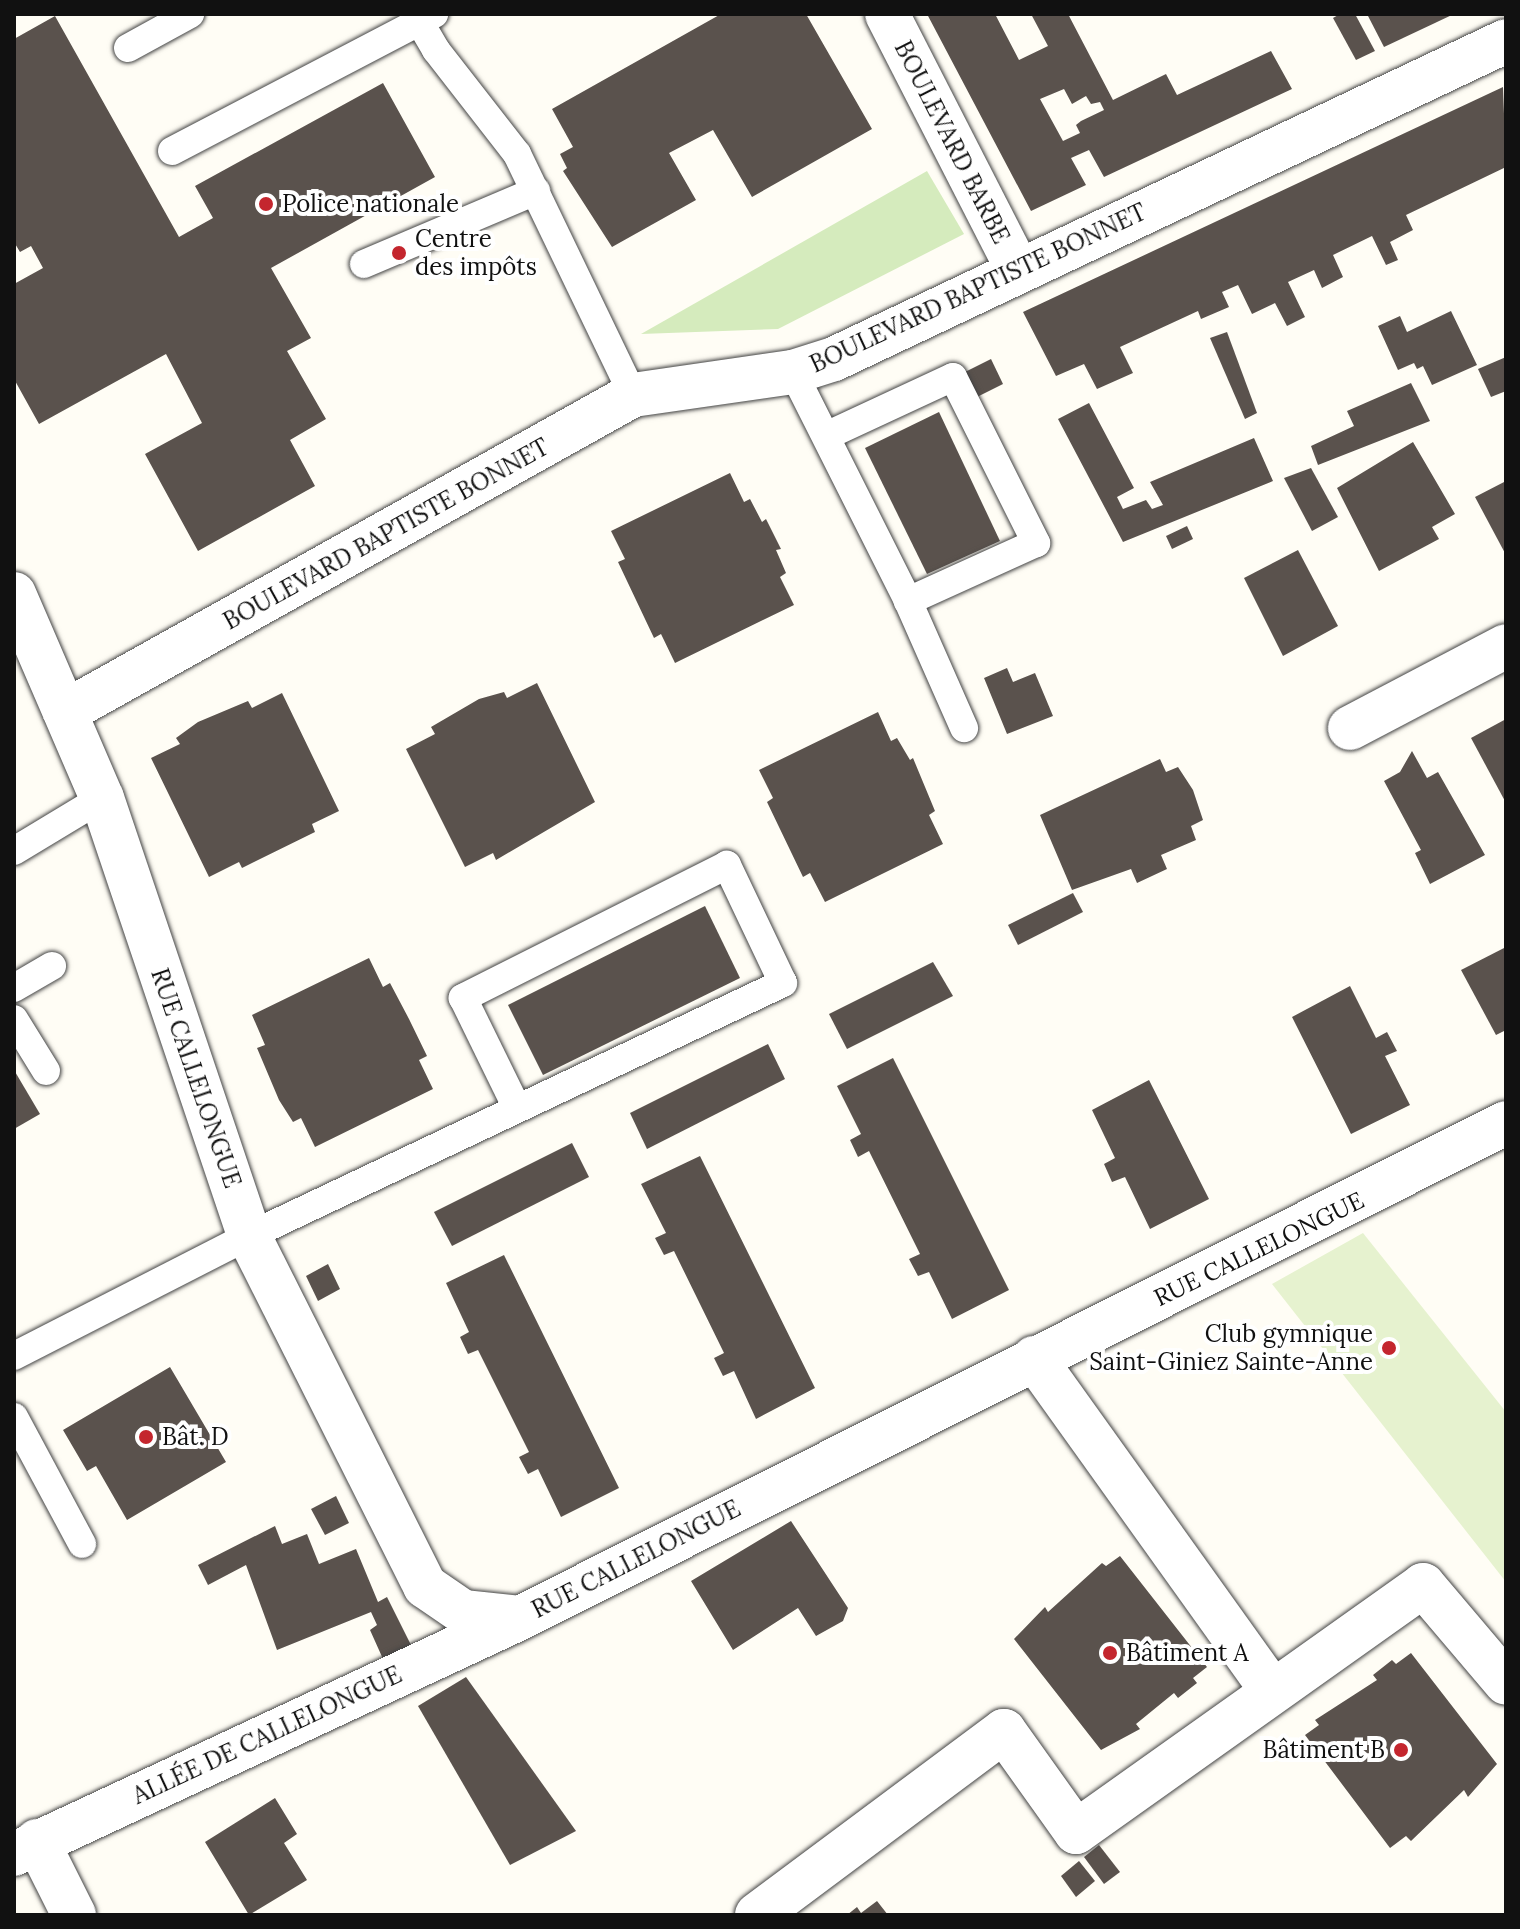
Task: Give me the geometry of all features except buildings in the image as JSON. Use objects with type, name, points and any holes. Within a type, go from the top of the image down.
[{"type":"street","name":"BOULEVARD BARBE","points":[[887,14],[1018,270]]},
{"type":"street","name":"BOULEVARD BAPTISTE BONNET","points":[[65,712],[633,395],[793,372],[834,359],[1506,41]]},
{"type":"street","name":"RUE CALLELONGUE","points":[[14,594],[102,798],[249,1236],[425,1586],[463,1612],[520,1618],[1506,1123]]},
{"type":"street","points":[[1350,728],[1506,646]]},
{"type":"street","points":[[1034,1358],[1271,1689]]},
{"type":"street","points":[[757,1915],[1004,1731],[1076,1832],[1271,1689],[1423,1585],[1506,1683]]},
{"type":"street","name":"ALLÉE DE CALLELONGUE","points":[[26,1848],[520,1618]]},
{"type":"street","points":[[26,1848],[74,1915]]},
{"type":"lane","points":[[128,48],[190,14]]},
{"type":"lane","points":[[172,151],[423,17],[517,154],[633,395]]},
{"type":"lane","points":[[364,264],[536,191]]},
{"type":"lane","points":[[793,372],[908,601],[964,728]]},
{"type":"lane","points":[[826,436],[953,377],[1036,543],[908,601]]},
{"type":"lane","points":[[14,851],[102,798]]},
{"type":"lane","points":[[14,1356],[249,1236],[783,983],[727,865],[463,998],[517,1108]]},
{"type":"lane","points":[[14,988],[52,966]]},
{"type":"lane","points":[[14,1019],[46,1071]]},
{"type":"lane","points":[[14,1417],[82,1544]]},
{"type":"green space","points":[[927,171],[964,234],[778,329],[641,334]]},
{"type":"green space","name":"Club gymnique Saint-Giniez Sainte-Anne","points":[[1363,1233],[1506,1412],[1506,1582],[1272,1284]]},
{"type":"place","name":"Police nationale","points":[[266,204]]},
{"type":"place","name":"Centre des impôts","points":[[399,253]]},
{"type":"place","name":"Club gymnique Saint-Giniez Sainte-Anne","points":[[1389,1348]]},
{"type":"place","name":"Bât. D","points":[[146,1437]]},
{"type":"place","name":"Bâtiment A","points":[[1110,1653]]},
{"type":"place","name":"Bâtiment B","points":[[1401,1750]]}]
